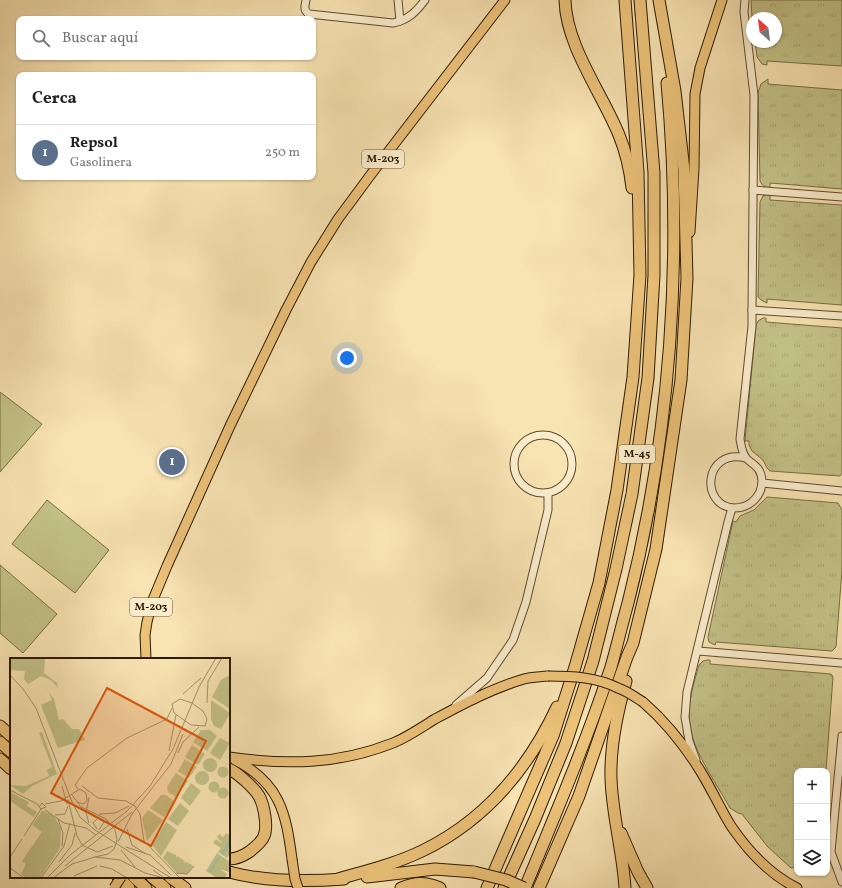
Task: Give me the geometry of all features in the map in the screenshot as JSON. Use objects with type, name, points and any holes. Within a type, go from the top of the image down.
[{"type":"highway","points":[[565,0],[565,7],[571,33],[584,65],[620,136],[630,174],[636,226],[638,320]]},
{"type":"highway","points":[[625,0],[636,132],[640,244]]},
{"type":"highway","name":"M-45","points":[[504,888],[535,819],[566,742],[593,661],[616,569],[632,494],[648,378],[653,297],[654,173],[640,0]]},
{"type":"highway","points":[[625,888],[611,779],[612,743],[618,708],[632,657],[633,643],[659,534],[681,380],[687,278],[684,163],[675,91],[659,0]]},
{"type":"highway","name":"M-45","points":[[524,888],[581,752],[611,666],[635,573],[651,497],[667,378],[673,277],[672,172],[659,0]]},
{"type":"highway","points":[[504,888],[534,806],[599,583],[617,490],[633,377],[638,320],[640,244],[648,95]]},
{"type":"highway","points":[[539,888],[579,796],[626,657],[633,643]]},
{"type":"highway","points":[[338,879],[381,867],[422,851],[452,833],[496,798],[518,773],[541,739],[575,667]]},
{"type":"highway","points":[[0,720],[10,727]]},
{"type":"highway","points":[[0,726],[10,735]]},
{"type":"highway","points":[[487,888],[554,736]]},
{"type":"highway","points":[[0,742],[10,751]]},
{"type":"highway","points":[[0,759],[10,768]]},
{"type":"highway","points":[[230,770],[248,784],[259,796],[264,810],[266,824],[264,836],[254,848],[245,855],[230,859]]},
{"type":"highway","points":[[528,888],[545,860],[579,796]]},
{"type":"highway","points":[[615,812],[622,837],[647,888]]},
{"type":"highway","points":[[230,872],[250,878],[303,882],[435,869],[474,872],[506,880],[524,888]]},
{"type":"highway","points":[[119,878],[129,888]]},
{"type":"highway","points":[[135,878],[146,888]]},
{"type":"highway","points":[[153,878],[165,888]]},
{"type":"highway","points":[[171,878],[185,888]]},
{"type":"highway","points":[[401,888],[416,883],[428,883],[440,888]]},
{"type":"main road","name":"M-203","points":[[146,658],[145,635],[147,622],[152,602],[167,566],[233,420],[311,262],[338,219],[372,172],[505,0]]},
{"type":"main road","points":[[687,278],[694,168],[695,94],[700,68],[722,0]]},
{"type":"main road","points":[[230,757],[286,762],[333,760],[357,755],[394,742],[447,713],[504,686],[525,679],[548,676],[573,676],[597,680],[618,688],[643,702],[660,718],[676,735],[701,772],[732,826],[759,862],[785,882],[797,888]]},
{"type":"main road","points":[[230,758],[247,766],[260,776],[271,789],[279,803],[285,818],[295,879],[298,888]]},
{"type":"main road","points":[[114,888],[120,878]]},
{"type":"street","points":[[306,0],[305,9],[309,14],[385,22],[400,21],[412,15],[425,0]]},
{"type":"street","points":[[398,0],[400,21]]},
{"type":"street","points":[[745,0],[744,12],[754,95],[752,326],[740,439],[746,458]]},
{"type":"street","points":[[753,190],[842,197]]},
{"type":"street","points":[[752,310],[842,316]]},
{"type":"street","points":[[545,436],[554,438],[561,442],[570,455],[572,463],[568,478],[560,488],[548,493],[538,493],[529,490],[516,476],[514,466],[515,457],[519,448],[526,441],[535,437],[545,436]]},
{"type":"street","points":[[738,456],[753,462],[758,468],[762,484],[756,499],[741,507],[732,508],[717,500],[712,493],[710,484],[711,476],[721,461],[729,457],[738,456]]},
{"type":"street","points":[[762,484],[842,491]]},
{"type":"street","points":[[447,713],[487,678],[512,640],[526,602],[548,510],[548,493]]},
{"type":"street","points":[[701,772],[689,741],[685,717],[687,692],[732,508]]},
{"type":"street","points":[[698,651],[842,663]]},
{"type":"street","points":[[842,736],[831,852],[842,882]]},
{"type":"green space","points":[[751,0],[842,0],[842,66],[767,61],[767,65],[762,64],[757,57],[756,48],[782,48],[782,12],[752,12]]},
{"type":"green space","points":[[768,79],[768,84],[842,90],[842,189],[770,183],[770,188],[765,187],[762,184],[760,181],[758,93],[761,84]]},
{"type":"green space","points":[[770,195],[770,200],[842,205],[842,305],[767,299],[767,303],[758,297],[760,202],[763,196]]},
{"type":"green space","points":[[766,318],[766,322],[842,328],[842,473],[840,476],[770,471],[763,460],[752,451],[749,441],[745,441],[756,325],[758,321]]},
{"type":"green space","points":[[0,392],[42,424],[0,472]]},
{"type":"green space","points":[[767,497],[838,503],[842,510],[842,570],[836,647],[832,651],[716,642],[715,645],[709,642],[708,637],[733,521],[736,522],[740,516],[754,510]]},
{"type":"green space","points":[[47,500],[109,550],[75,593],[12,544]]},
{"type":"green space","points":[[0,565],[57,614],[23,653],[0,633]]},
{"type":"green space","points":[[710,660],[710,664],[831,674],[833,677],[826,768],[794,768],[794,868],[791,868],[767,846],[742,814],[730,808],[699,753],[690,730],[689,706],[699,665],[703,661]]},
{"type":"place","name":"Repsol","points":[[172,462]]}]
